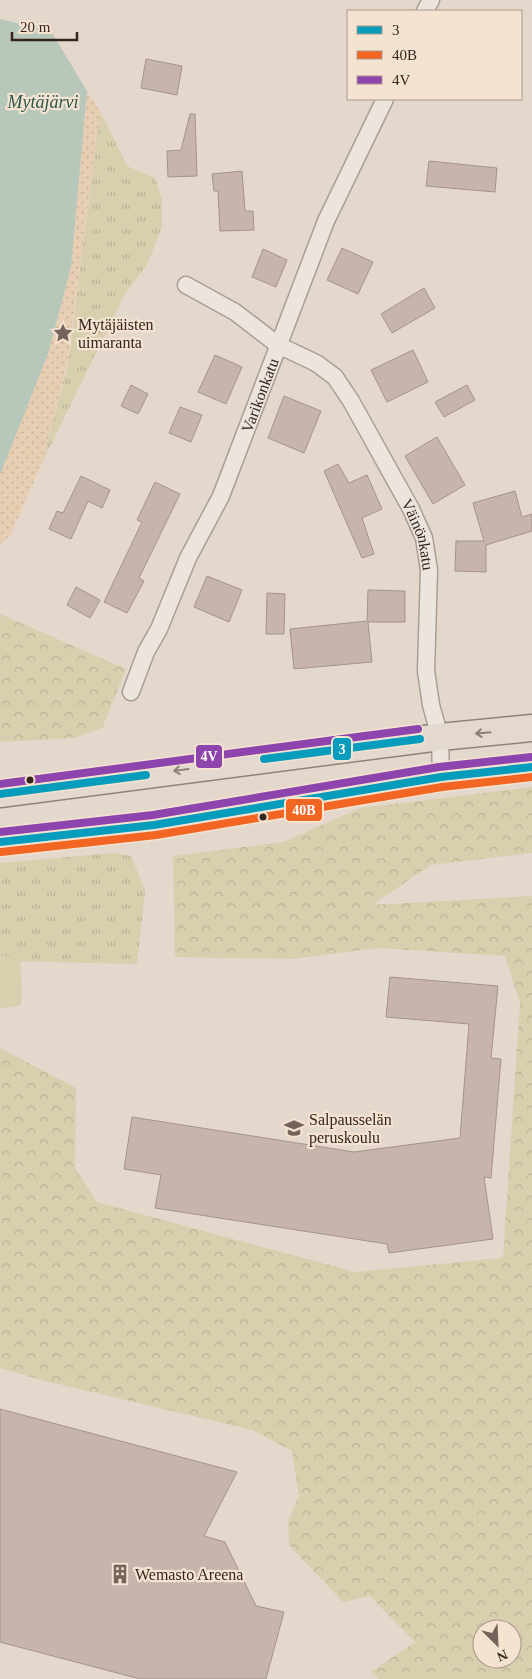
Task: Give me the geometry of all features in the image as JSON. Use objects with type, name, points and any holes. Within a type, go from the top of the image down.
[{"type":"main road","points":[[0,794],[440,737],[532,728]]},
{"type":"main road","points":[[0,842],[154,826],[441,777],[532,767]]},
{"type":"street","name":"Varikonkatu","points":[[131,692],[146,652],[159,629],[188,558],[221,496],[326,221],[385,100]]},
{"type":"street","name":"Väinönkatu","points":[[186,285],[235,312],[278,344],[316,363],[336,377],[406,500],[424,538],[429,570],[426,671],[431,705],[440,737],[441,777]]},
{"type":"green space","points":[[100,111],[127,166],[155,178],[162,199],[162,226],[148,263],[124,296],[42,463],[68,364]]},
{"type":"green space","points":[[0,614],[126,669],[102,728],[74,738],[0,742]]},
{"type":"green space","points":[[532,787],[532,853],[431,865],[372,905],[532,896],[532,1679],[379,1679],[371,1672],[415,1642],[370,1596],[343,1602],[289,1545],[288,1521],[299,1496],[292,1451],[252,1430],[37,1379],[0,1368],[0,1048],[76,1088],[75,1168],[97,1202],[355,1272],[503,1258],[520,1003],[505,956],[378,948],[291,959],[175,957],[173,856],[283,842],[361,808]]},
{"type":"green space","points":[[114,853],[131,856],[145,890],[137,964],[0,961],[0,863]]},
{"type":"green space","points":[[20,955],[22,999],[20,1006],[0,1008],[0,957]]},
{"type":"sand","name":"Mytäjäisten uimaranta","points":[[87,91],[100,111],[67,364],[42,463],[10,536],[0,544],[0,475],[48,354],[71,267]]},
{"type":"water","name":"Mytäjärvi","points":[[0,19],[51,31],[87,91],[71,267],[48,354],[0,475]]},
{"type":"building","points":[[146,59],[182,66],[177,95],[141,88]]},
{"type":"building","points":[[190,114],[195,114],[197,176],[168,177],[167,151],[181,150]]},
{"type":"building","points":[[429,161],[497,168],[495,192],[426,186]]},
{"type":"building","points":[[242,171],[245,211],[253,211],[254,230],[220,231],[218,191],[214,191],[212,174]]},
{"type":"building","points":[[342,248],[373,262],[358,294],[327,280]]},
{"type":"building","points":[[263,249],[287,260],[276,287],[252,277]]},
{"type":"building","points":[[424,288],[435,308],[392,333],[381,314]]},
{"type":"building","points":[[413,350],[428,382],[387,402],[371,370]]},
{"type":"building","points":[[215,355],[242,367],[226,404],[198,392]]},
{"type":"building","points":[[131,385],[148,394],[138,414],[121,406]]},
{"type":"building","points":[[467,385],[475,400],[444,417],[435,402]]},
{"type":"building","points":[[284,396],[321,411],[304,453],[268,438]]},
{"type":"building","points":[[180,407],[202,415],[191,442],[169,433]]},
{"type":"building","points":[[437,437],[465,485],[433,504],[405,456]]},
{"type":"building","points":[[338,464],[349,483],[367,475],[382,509],[362,518],[374,554],[362,558],[324,471]]},
{"type":"building","points":[[81,476],[110,490],[102,508],[88,501],[71,539],[49,529],[57,511],[63,513]]},
{"type":"building","points":[[155,482],[180,494],[139,578],[144,581],[127,613],[104,602],[142,522],[137,520]]},
{"type":"building","points":[[515,491],[522,517],[532,514],[532,531],[486,545],[486,572],[455,571],[456,541],[484,541],[473,503]]},
{"type":"building","points":[[207,576],[242,590],[229,622],[194,607]]},
{"type":"building","points":[[76,587],[100,600],[90,618],[67,605]]},
{"type":"building","points":[[368,590],[405,591],[405,622],[368,622],[372,662],[294,669],[290,629],[367,621]]},
{"type":"building","points":[[267,593],[285,594],[284,634],[266,634]]},
{"type":"building","points":[[390,977],[498,986],[491,1058],[501,1059],[491,1178],[484,1177],[493,1239],[389,1253],[387,1244],[155,1208],[161,1175],[124,1169],[132,1117],[354,1152],[460,1138],[469,1024],[386,1017]]},
{"type":"building","name":"Wemasto Areena","points":[[0,1409],[237,1472],[204,1536],[225,1542],[256,1606],[284,1612],[266,1679],[140,1679],[0,1642]]},
{"type":"transit line","name":"4V","points":[[0,784],[418,729]]},
{"type":"transit line","name":"3","points":[[264,759],[420,739]]},
{"type":"transit line","name":"4V","points":[[0,832],[153,815],[439,767],[531,757]]},
{"type":"transit line","name":"3","points":[[0,842],[154,825],[441,777],[532,767]]},
{"type":"transit line","name":"3","points":[[0,794],[146,775]]},
{"type":"transit line","name":"40B","points":[[1,852],[156,835],[442,787],[532,777]]},
{"type":"place","name":"Mytäjäisten uimaranta","points":[[63,333]]},
{"type":"place","name":"Salpausselän peruskoulu","points":[[294,1128]]},
{"type":"place","name":"Wemasto Areena","points":[[120,1574]]}]
